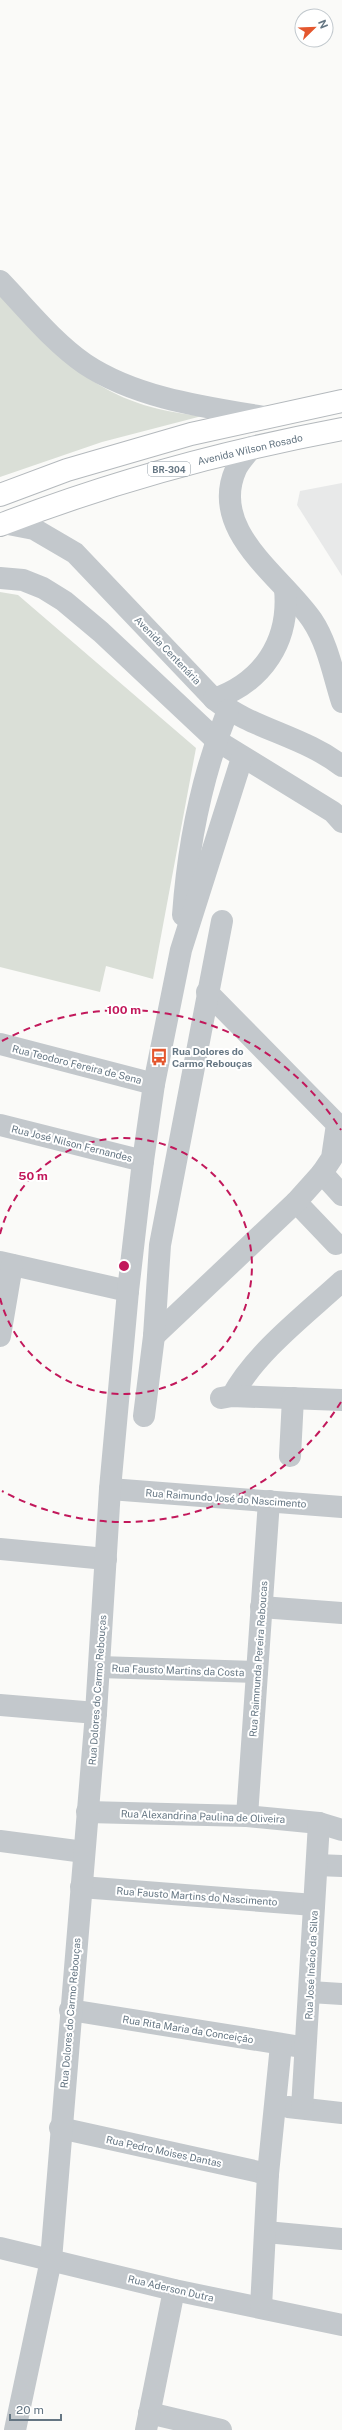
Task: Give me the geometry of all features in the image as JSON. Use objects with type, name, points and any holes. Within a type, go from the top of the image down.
[{"type":"highway","points":[[0,494],[67,470],[183,436],[342,401]]},
{"type":"highway","name":"Avenida Wilson Rosado","points":[[2,524],[49,505],[113,485],[252,447],[342,428]]},
{"type":"street","points":[[0,281],[63,346],[85,364],[133,387],[198,406],[264,417]]},
{"type":"street","points":[[252,447],[236,468],[231,487],[230,508],[235,524],[246,544],[312,620],[322,639],[330,660],[342,702]]},
{"type":"street","name":"Avenida Centenária","points":[[2,524],[34,529],[75,553],[221,704],[251,722],[317,749],[342,766]]},
{"type":"street","points":[[0,578],[23,580],[43,588],[64,601],[101,632],[216,740],[242,758],[333,812],[342,822]]},
{"type":"street","points":[[221,704],[242,686],[268,660],[279,641],[285,618],[285,589]]},
{"type":"street","name":"Rua Dolores do Carmo Rebouças","points":[[181,950],[186,877],[203,784],[216,740],[221,704]]},
{"type":"street","name":"Rua Dolores do Carmo Rebouças","points":[[16,2430],[51,2260],[60,2128],[96,1713],[110,1489],[128,1291],[143,1161],[154,1084],[181,950],[242,758]]},
{"type":"street","points":[[144,1416],[154,1336],[160,1245],[207,992],[222,921]]},
{"type":"street","points":[[207,992],[340,1126],[332,1163],[342,1196]]},
{"type":"street","name":"Rua Teodoro Fereira de Sena","points":[[0,1044],[154,1084]]},
{"type":"street","name":"Rua José Nilson Fernandes","points":[[0,1125],[143,1161]]},
{"type":"street","points":[[154,1336],[296,1202],[332,1163]]},
{"type":"street","points":[[296,1202],[336,1244]]},
{"type":"street","points":[[0,1336],[6,1263],[128,1291]]},
{"type":"street","points":[[342,1281],[264,1354],[226,1397],[342,1400]]},
{"type":"street","points":[[290,1456],[293,1398]]},
{"type":"street","name":"Rua Raimundo José do Nascimento","points":[[110,1489],[342,1507]]},
{"type":"street","name":"Rua Raimnunda Pereira Reboucas","points":[[247,1816],[268,1501]]},
{"type":"street","points":[[0,1548],[106,1559]]},
{"type":"street","points":[[261,1606],[342,1613]]},
{"type":"street","name":"Rua Fausto Martins da Costa","points":[[99,1667],[257,1672]]},
{"type":"street","points":[[0,1705],[96,1713]]},
{"type":"street","name":"Rua Alexandrina Paulina de Oliveira","points":[[87,1812],[247,1816],[319,1822],[342,1830]]},
{"type":"street","name":"Rua José Inácio da Silva","points":[[302,2108],[319,1822]]},
{"type":"street","points":[[0,1841],[84,1852]]},
{"type":"street","points":[[317,1865],[342,1866]]},
{"type":"street","name":"Rua Fausto Martins do Nascimento","points":[[81,1887],[314,1905]]},
{"type":"street","points":[[310,1992],[342,1994]]},
{"type":"street","name":"Rua Rita Maria da Conceição","points":[[70,2010],[306,2048]]},
{"type":"street","points":[[262,2307],[268,2174],[277,2106],[281,2045]]},
{"type":"street","points":[[277,2106],[342,2113]]},
{"type":"street","name":"Rua Pedro Moises Dantas","points":[[60,2128],[268,2174]]},
{"type":"street","points":[[266,2232],[342,2239]]},
{"type":"street","name":"Rua Aderson Dutra","points":[[0,2248],[174,2290],[262,2307],[342,2325]]},
{"type":"street","points":[[174,2290],[147,2422],[221,2430]]},
{"type":"shaded area","points":[[0,296],[67,361],[88,378],[111,392],[137,403],[167,411],[202,416],[102,442],[0,477]]},
{"type":"shaded area","points":[[342,483],[342,576],[297,505],[300,491]]},
{"type":"shaded area","points":[[0,592],[18,595],[196,748],[153,979],[106,966],[100,992],[0,967]]},
{"type":"place","name":"Rua Dolores do Carmo Rebouças","points":[[159,1057]]}]
